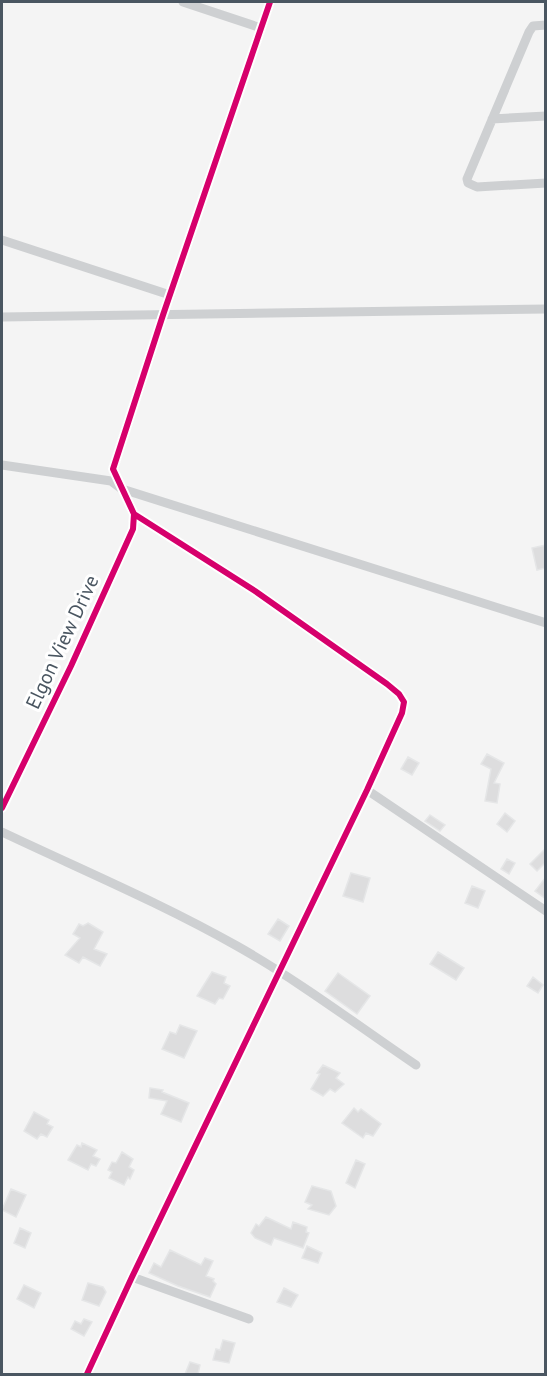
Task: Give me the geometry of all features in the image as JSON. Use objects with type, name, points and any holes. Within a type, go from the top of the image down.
[{"type":"street","points":[[183,2],[261,28]]},
{"type":"street","points":[[87,1374],[367,790],[402,712],[404,702],[399,694],[387,684],[255,591],[134,514],[130,501],[113,469],[270,2]]},
{"type":"street","points":[[546,25],[533,27],[528,32],[469,171],[468,183],[477,187],[546,183]]},
{"type":"street","points":[[492,119],[546,116]]},
{"type":"street","points":[[2,240],[170,295]]},
{"type":"street","points":[[2,317],[546,309]]},
{"type":"street","points":[[2,465],[111,481],[122,489],[546,623]]},
{"type":"street","name":"Elgon View Drive","points":[[2,808],[71,666],[133,530],[134,514]]},
{"type":"street","points":[[367,790],[546,911]]},
{"type":"street","points":[[2,832],[195,923],[279,972],[416,1065]]},
{"type":"street","points":[[132,1277],[249,1319]]},
{"type":"building","points":[[546,545],[546,568],[537,570],[532,548]]},
{"type":"building","points":[[487,754],[504,763],[494,783],[500,784],[497,803],[485,801],[491,769],[481,764]]},
{"type":"building","points":[[408,757],[419,763],[412,775],[401,769]]},
{"type":"building","points":[[505,813],[515,821],[507,832],[497,824]]},
{"type":"building","points":[[430,815],[445,825],[440,831],[425,821]]},
{"type":"building","points":[[546,848],[546,862],[537,871],[530,864]]},
{"type":"building","points":[[507,859],[515,863],[509,874],[501,869]]},
{"type":"building","points":[[351,873],[370,878],[363,902],[343,896]]},
{"type":"building","points":[[546,877],[546,899],[535,891]]},
{"type":"building","points":[[472,886],[485,891],[478,908],[465,903]]},
{"type":"building","points":[[278,919],[289,926],[280,941],[268,934]]},
{"type":"building","points":[[88,923],[103,932],[94,949],[107,954],[100,966],[83,957],[79,963],[65,955],[80,938],[73,934],[79,924],[83,926]]},
{"type":"building","points":[[438,952],[464,968],[456,980],[430,964]]},
{"type":"building","points":[[212,972],[226,977],[224,983],[230,986],[223,999],[219,998],[215,1004],[197,996]]},
{"type":"building","points":[[338,973],[370,996],[357,1014],[325,991]]},
{"type":"building","points":[[533,977],[543,985],[538,993],[527,986]]},
{"type":"building","points":[[180,1025],[197,1031],[184,1058],[162,1049],[170,1032],[176,1034]]},
{"type":"building","points":[[323,1065],[340,1073],[336,1078],[344,1084],[335,1092],[330,1089],[323,1096],[311,1089]]},
{"type":"building","points":[[150,1088],[163,1090],[162,1092],[189,1103],[181,1122],[161,1114],[167,1101],[149,1098]]},
{"type":"building","points":[[354,1108],[358,1112],[361,1109],[381,1124],[373,1136],[366,1133],[363,1138],[342,1123]]},
{"type":"building","points":[[34,1112],[49,1120],[47,1124],[53,1127],[47,1137],[41,1134],[37,1139],[24,1131]]},
{"type":"building","points":[[82,1143],[97,1150],[93,1156],[100,1159],[96,1166],[91,1164],[88,1170],[68,1160],[77,1145],[81,1147]]},
{"type":"building","points":[[122,1152],[133,1159],[129,1167],[134,1170],[124,1185],[109,1178],[112,1172],[108,1170],[112,1162],[116,1163]]},
{"type":"building","points":[[356,1160],[365,1164],[355,1188],[346,1183]]},
{"type":"building","points":[[312,1186],[331,1191],[336,1206],[329,1215],[308,1209],[312,1205],[305,1202]]},
{"type":"building","points":[[11,1189],[26,1195],[16,1217],[2,1210]]},
{"type":"building","points":[[266,1217],[291,1229],[293,1222],[307,1227],[306,1232],[309,1233],[303,1248],[274,1238],[271,1245],[255,1238],[251,1233],[256,1224],[259,1226]]},
{"type":"building","points":[[20,1228],[31,1233],[25,1248],[14,1243]]},
{"type":"building","points":[[307,1246],[322,1253],[318,1263],[302,1258]]},
{"type":"building","points":[[170,1250],[201,1265],[205,1258],[213,1261],[206,1276],[214,1279],[216,1284],[210,1297],[149,1273],[154,1263],[161,1267]]},
{"type":"building","points":[[88,1283],[103,1287],[106,1292],[99,1306],[82,1300]]},
{"type":"building","points":[[24,1285],[41,1293],[34,1308],[17,1299]]},
{"type":"building","points":[[284,1288],[298,1295],[291,1307],[277,1302]]},
{"type":"building","points":[[84,1319],[92,1322],[84,1336],[71,1329],[75,1321],[81,1324]]},
{"type":"building","points":[[223,1340],[235,1343],[229,1363],[213,1360],[216,1349],[220,1350]]},
{"type":"building","points":[[190,1362],[200,1365],[198,1374],[185,1374]]},
{"type":"cycle path","points":[[2,808],[71,666],[133,529],[134,514],[113,469],[270,2]]},
{"type":"cycle path","points":[[87,1374],[367,790],[402,713],[404,702],[399,694],[387,684],[255,591],[134,514]]}]
